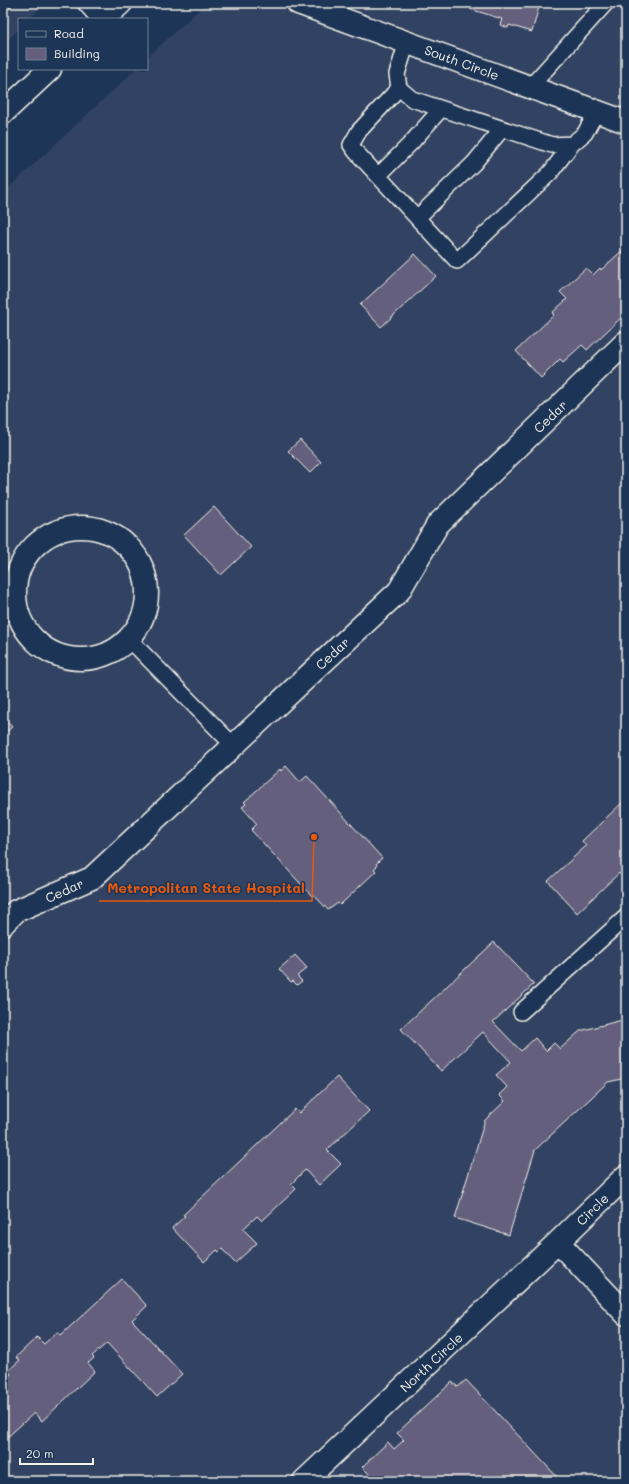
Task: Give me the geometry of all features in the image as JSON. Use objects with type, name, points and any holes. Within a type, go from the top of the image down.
[{"type":"street","points":[[105,18],[121,3]]},
{"type":"street","name":"South Circle","points":[[298,3],[626,122]]},
{"type":"street","points":[[3,113],[49,70]]},
{"type":"street","name":"Cedar","points":[[3,924],[16,911],[92,878],[398,591],[438,524],[626,342]]},
{"type":"street","points":[[75,526],[98,528],[112,534],[119,538],[136,554],[146,574],[148,598],[142,620],[130,639],[113,651],[94,658],[74,659],[54,654],[37,642],[24,627],[9,588],[20,565],[34,546],[53,532],[75,526]]},
{"type":"street","name":"Circle","points":[[558,1242],[626,1176]]},
{"type":"street","points":[[558,1242],[626,1314]]},
{"type":"street","name":"North Circle","points":[[304,1481],[558,1242]]},
{"type":"lane","points":[[85,3],[98,18]]},
{"type":"lane","points":[[530,87],[606,3]]},
{"type":"lane","points":[[407,42],[397,74],[399,88],[412,99],[552,145],[572,144]]},
{"type":"lane","points":[[399,88],[359,131],[351,145],[457,261],[550,173],[572,144],[585,133],[597,111]]},
{"type":"lane","points":[[378,176],[411,143],[441,109]]},
{"type":"lane","points":[[417,218],[474,163],[502,129]]},
{"type":"lane","points":[[130,639],[233,745]]},
{"type":"lane","points":[[521,1012],[626,916]]},
{"type":"shaded area","points":[[3,3],[46,3],[30,18],[18,18],[18,30],[3,44]]},
{"type":"shaded area","points":[[206,3],[626,3],[626,1481],[3,1481],[3,193],[135,70],[148,70],[148,57]]},
{"type":"building","points":[[3,3],[15,3],[3,14]]},
{"type":"building","points":[[472,3],[540,3],[532,32],[509,25],[508,28],[500,25],[502,19],[470,9]]},
{"type":"building","points":[[626,247],[626,313],[587,350],[582,345],[563,362],[560,359],[541,378],[516,351],[554,315],[552,313],[567,299],[560,292],[586,268],[593,275],[600,268],[601,270]]},
{"type":"building","points":[[415,254],[436,276],[381,327],[360,305]]},
{"type":"building","points":[[300,440],[321,462],[310,473],[288,451]]},
{"type":"building","points":[[214,507],[251,547],[221,575],[184,535]]},
{"type":"building","points":[[3,717],[12,727],[3,735]]},
{"type":"building","points":[[286,766],[300,782],[307,776],[382,858],[376,864],[377,866],[374,869],[376,871],[340,905],[338,903],[328,910],[314,895],[312,896],[251,830],[257,824],[242,807],[246,804],[244,802],[280,769],[281,771]]},
{"type":"building","points":[[626,799],[626,881],[619,873],[577,913],[548,881],[586,846],[582,841]]},
{"type":"building","points":[[494,942],[534,984],[493,1022],[521,1051],[535,1038],[546,1051],[554,1043],[560,1049],[580,1031],[626,1019],[626,1078],[608,1082],[535,1150],[509,1235],[455,1218],[485,1120],[505,1101],[499,1095],[507,1087],[496,1075],[511,1062],[483,1032],[441,1071],[401,1029]]},
{"type":"building","points":[[295,955],[307,968],[297,976],[302,981],[297,985],[293,981],[291,982],[279,969]]},
{"type":"building","points":[[337,1077],[369,1111],[327,1150],[341,1164],[319,1185],[305,1170],[291,1184],[296,1189],[262,1221],[257,1216],[243,1229],[257,1243],[235,1263],[222,1249],[219,1252],[217,1250],[204,1262],[172,1228],[185,1216],[183,1215],[295,1109],[299,1113]]},
{"type":"building","points":[[122,1279],[147,1306],[132,1320],[182,1374],[157,1397],[107,1343],[92,1356],[94,1358],[88,1363],[95,1371],[42,1421],[34,1413],[3,1441],[3,1391],[8,1386],[3,1381],[11,1374],[8,1371],[20,1360],[16,1357],[37,1337],[44,1344],[57,1332],[61,1335]]},
{"type":"building","points":[[466,1380],[561,1481],[376,1481],[362,1467],[388,1442],[394,1449],[404,1440],[397,1433],[452,1382],[458,1387]]},
{"type":"place","name":"Metropolitan State Hospital","points":[[314,837]]}]
